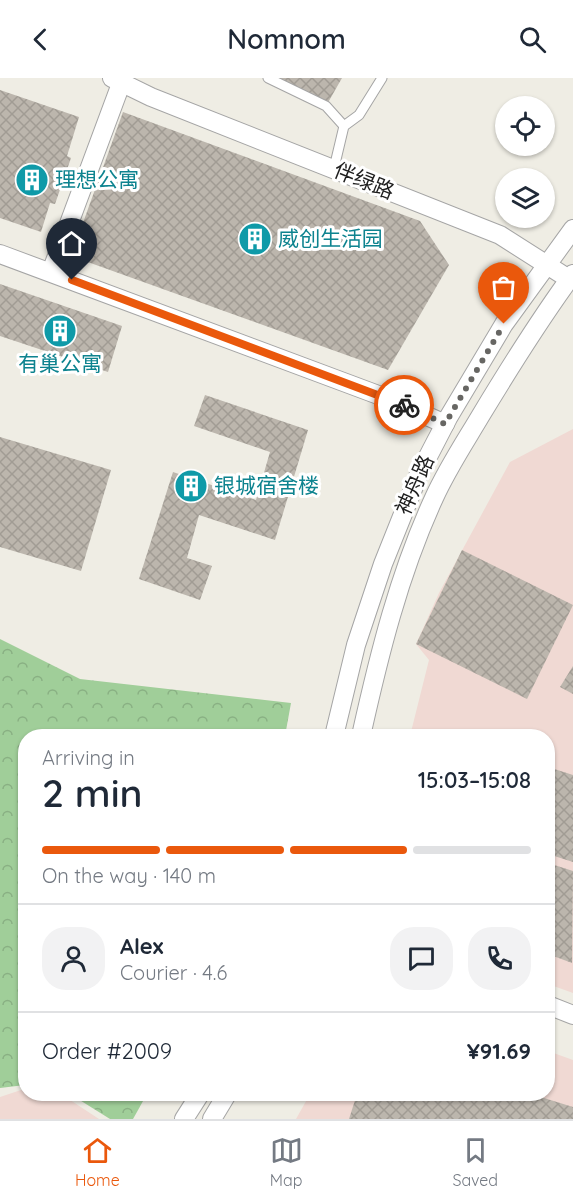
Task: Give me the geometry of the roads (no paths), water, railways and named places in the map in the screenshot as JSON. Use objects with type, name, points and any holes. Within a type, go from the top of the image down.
[{"type":"street","name":"伴绿路","points":[[121,79],[151,98],[500,235],[571,277]]},
{"type":"street","points":[[51,272],[121,79]]},
{"type":"street","name":"神舟路","points":[[336,729],[356,645],[383,564],[418,474],[504,324],[573,229]]},
{"type":"street","points":[[0,254],[389,399],[445,424]]},
{"type":"street","name":"神舟路","points":[[363,729],[380,652],[394,605],[435,497],[496,391],[571,277]]},
{"type":"street","points":[[555,1008],[573,1015]]},
{"type":"street","points":[[184,1119],[196,1101]]},
{"type":"street","points":[[213,1119],[224,1101]]},
{"type":"lane","points":[[268,78],[326,106],[344,126]]},
{"type":"lane","points":[[334,168],[344,126],[359,115],[382,78]]},
{"type":"place","name":"理想公寓","points":[[32,180]]},
{"type":"place","name":"威创生活园","points":[[255,239]]},
{"type":"place","name":"有巢公寓","points":[[60,331]]},
{"type":"place","name":"银城宿舍楼","points":[[191,486]]}]
